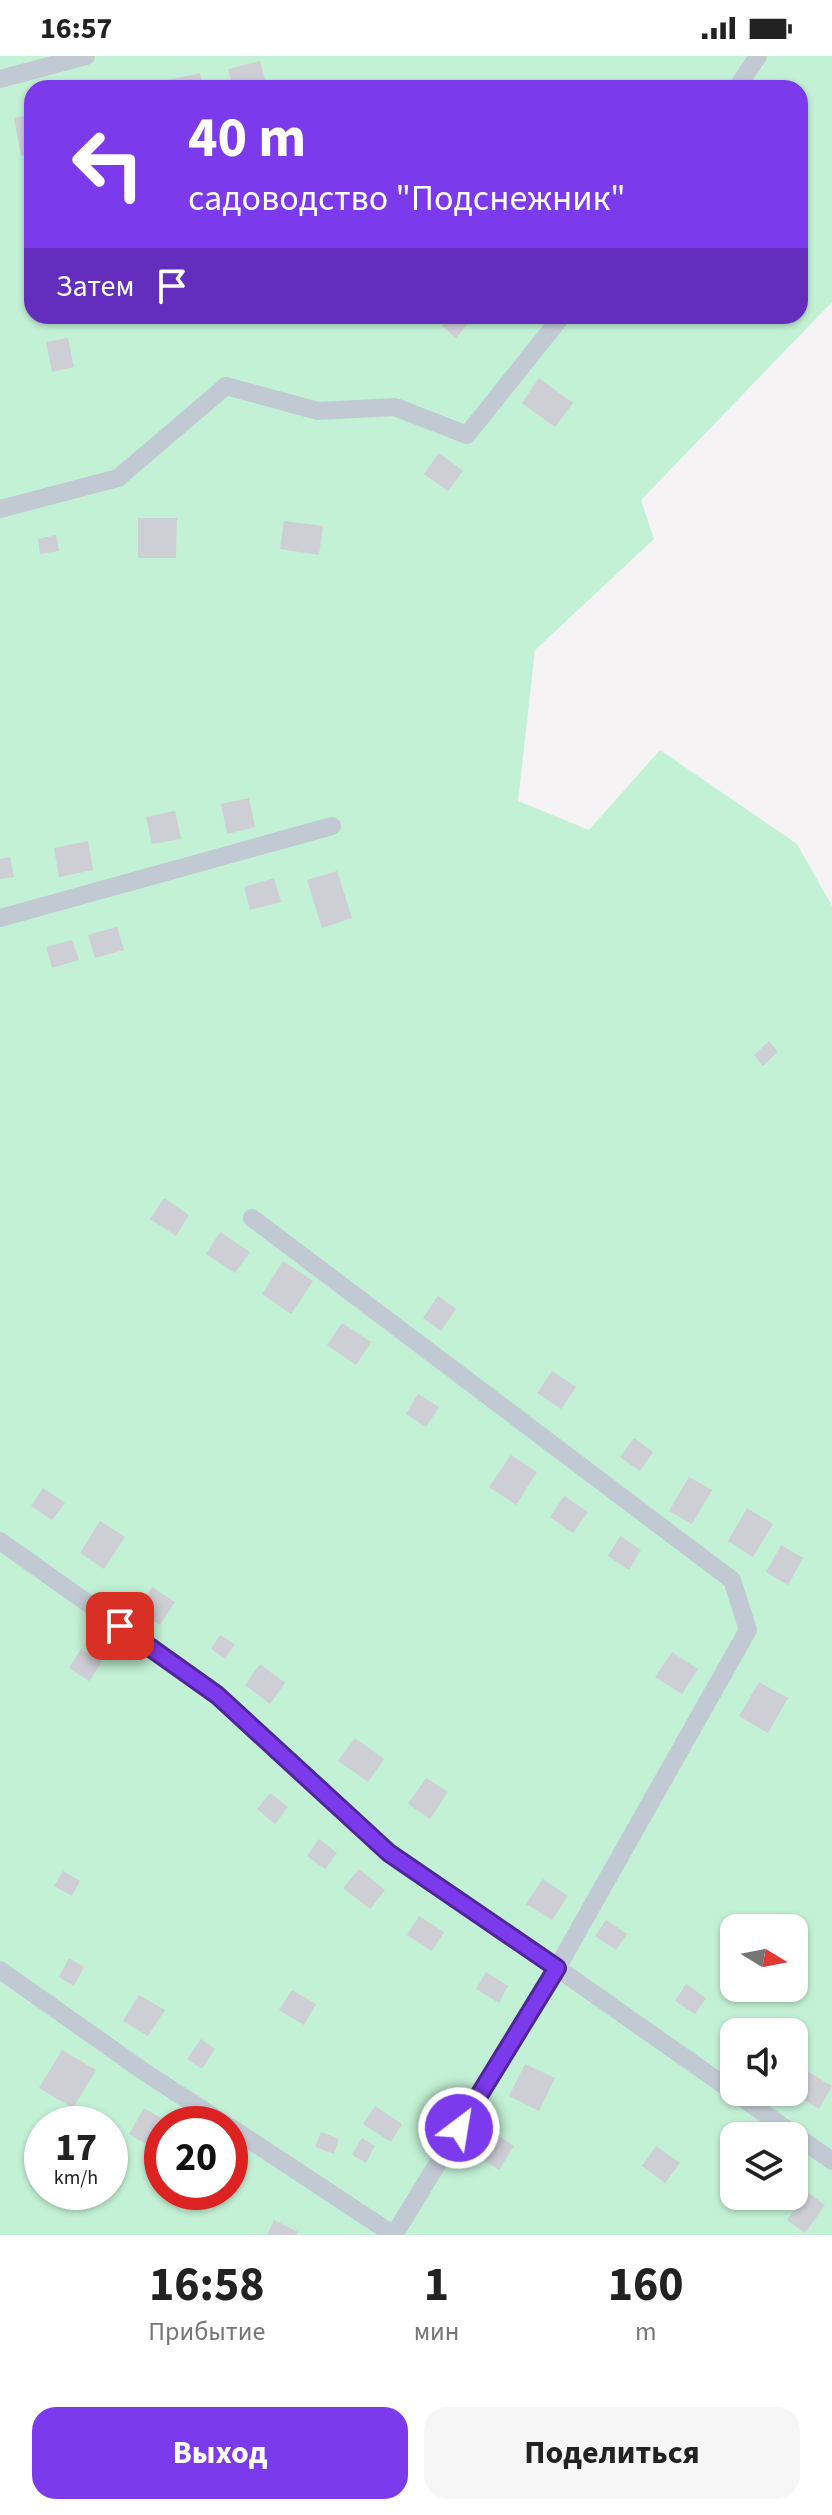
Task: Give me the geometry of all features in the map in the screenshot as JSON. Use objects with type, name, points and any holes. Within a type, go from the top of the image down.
[{"type":"lane","points":[[0,79],[86,56]]},
{"type":"lane","points":[[742,80],[758,56]]},
{"type":"lane","points":[[0,509],[118,478],[226,386],[318,411],[395,407],[467,435],[556,324]]},
{"type":"lane","points":[[0,918],[332,826]]},
{"type":"lane","points":[[248,2139],[394,2235],[557,1968],[748,1630],[732,1580],[252,1218]]},
{"type":"lane","points":[[0,1541],[217,1695],[389,1853],[832,2161]]},
{"type":"lane","points":[[0,1970],[197,2106]]},
{"type":"green space","points":[[0,56],[832,56],[832,302],[641,500],[654,539],[535,650],[518,801],[589,830],[660,750],[797,844],[832,906],[832,2235],[0,2235]]},
{"type":"building","points":[[260,61],[265,80],[231,80],[228,69]]},
{"type":"building","points":[[200,73],[201,80],[167,80]]},
{"type":"building","points":[[24,116],[24,155],[21,156],[14,118]]},
{"type":"building","points":[[444,324],[468,324],[456,338],[442,326]]},
{"type":"building","points":[[68,338],[74,367],[52,372],[46,342]]},
{"type":"building","points":[[539,378],[573,403],[555,427],[522,403]]},
{"type":"building","points":[[439,453],[463,471],[448,491],[424,474]]},
{"type":"building","points":[[138,518],[177,518],[176,558],[138,558]]},
{"type":"building","points":[[284,521],[323,526],[319,555],[280,549]]},
{"type":"building","points":[[56,535],[59,551],[40,554],[38,539]]},
{"type":"building","points":[[249,798],[255,827],[227,834],[221,804]]},
{"type":"building","points":[[175,811],[181,839],[152,844],[146,817]]},
{"type":"building","points":[[88,841],[93,870],[59,877],[54,848]]},
{"type":"building","points":[[10,857],[14,877],[0,879],[0,859]]},
{"type":"building","points":[[337,871],[352,918],[322,928],[307,880]]},
{"type":"building","points":[[274,878],[281,902],[250,910],[244,887]]},
{"type":"building","points":[[117,927],[124,950],[95,958],[88,935]]},
{"type":"building","points":[[72,940],[79,960],[52,968],[46,947]]},
{"type":"building","points":[[769,1041],[778,1052],[763,1066],[754,1055]]},
{"type":"building","points":[[164,1198],[189,1215],[176,1236],[150,1219]]},
{"type":"building","points":[[220,1232],[250,1252],[235,1273],[206,1254]]},
{"type":"building","points":[[283,1261],[313,1281],[291,1314],[262,1294]]},
{"type":"building","points":[[438,1296],[456,1309],[441,1331],[423,1318]]},
{"type":"building","points":[[342,1323],[371,1342],[356,1365],[327,1345]]},
{"type":"building","points":[[552,1371],[576,1387],[561,1409],[537,1393]]},
{"type":"building","points":[[418,1394],[439,1407],[426,1427],[406,1414]]},
{"type":"building","points":[[634,1438],[653,1452],[640,1471],[620,1457]]},
{"type":"building","points":[[511,1455],[537,1472],[516,1505],[489,1487]]},
{"type":"building","points":[[689,1477],[712,1490],[692,1524],[669,1511]]},
{"type":"building","points":[[43,1488],[65,1503],[52,1520],[31,1506]]},
{"type":"building","points":[[564,1496],[588,1512],[573,1533],[550,1517]]},
{"type":"building","points":[[747,1508],[773,1524],[753,1557],[728,1541]]},
{"type":"building","points":[[100,1521],[125,1537],[104,1569],[80,1553]]},
{"type":"building","points":[[620,1536],[641,1550],[629,1570],[608,1556]]},
{"type":"building","points":[[781,1545],[803,1558],[788,1585],[766,1572]]},
{"type":"building","points":[[152,1587],[175,1602],[160,1625],[137,1610]]},
{"type":"building","points":[[220,1635],[235,1644],[225,1659],[211,1649]]},
{"type":"building","points":[[81,1649],[102,1662],[89,1681],[69,1668]]},
{"type":"building","points":[[672,1652],[698,1669],[682,1694],[655,1677]]},
{"type":"building","points":[[260,1664],[285,1683],[270,1704],[245,1685]]},
{"type":"building","points":[[759,1682],[788,1698],[768,1733],[739,1716]]},
{"type":"building","points":[[355,1738],[384,1759],[368,1782],[338,1761]]},
{"type":"building","points":[[426,1778],[448,1792],[430,1819],[408,1804]]},
{"type":"building","points":[[270,1793],[288,1807],[275,1824],[257,1809]]},
{"type":"building","points":[[319,1839],[337,1853],[325,1869],[307,1856]]},
{"type":"building","points":[[359,1869],[385,1890],[370,1909],[343,1888]]},
{"type":"building","points":[[63,1871],[80,1881],[72,1896],[54,1886]]},
{"type":"building","points":[[543,1879],[568,1896],[552,1920],[526,1904]]},
{"type":"building","points":[[419,1916],[444,1932],[432,1951],[407,1935]]},
{"type":"building","points":[[606,1920],[627,1934],[616,1950],[595,1936]]},
{"type":"building","points":[[69,1958],[84,1967],[74,1986],[59,1977]]},
{"type":"building","points":[[486,1972],[508,1986],[499,2003],[476,1989]]},
{"type":"building","points":[[686,1984],[706,1998],[695,2014],[675,2001]]},
{"type":"building","points":[[292,1990],[316,2004],[304,2025],[279,2010]]},
{"type":"building","points":[[139,1995],[165,2010],[148,2036],[123,2021]]},
{"type":"building","points":[[201,2039],[215,2049],[202,2069],[187,2059]]},
{"type":"building","points":[[62,2050],[96,2070],[74,2106],[39,2088]]},
{"type":"building","points":[[525,2064],[555,2078],[539,2111],[509,2096]]},
{"type":"building","points":[[808,2072],[832,2086],[819,2109],[808,2102]]},
{"type":"building","points":[[375,2106],[402,2124],[391,2142],[363,2124]]},
{"type":"building","points":[[144,2108],[144,2143],[129,2134]]},
{"type":"building","points":[[489,2129],[514,2146],[499,2170],[473,2153]]},
{"type":"building","points":[[321,2132],[339,2139],[334,2154],[315,2147]]},
{"type":"building","points":[[362,2138],[375,2146],[366,2163],[352,2155]]},
{"type":"building","points":[[656,2146],[680,2163],[665,2183],[642,2166]]},
{"type":"building","points":[[808,2193],[825,2205],[805,2233],[787,2220],[794,2210],[808,2210]]},
{"type":"building","points":[[274,2220],[298,2232],[296,2235],[267,2235]]},
{"type":"route","points":[[120,1626],[217,1695],[389,1853],[557,1968],[459,2128]]}]
